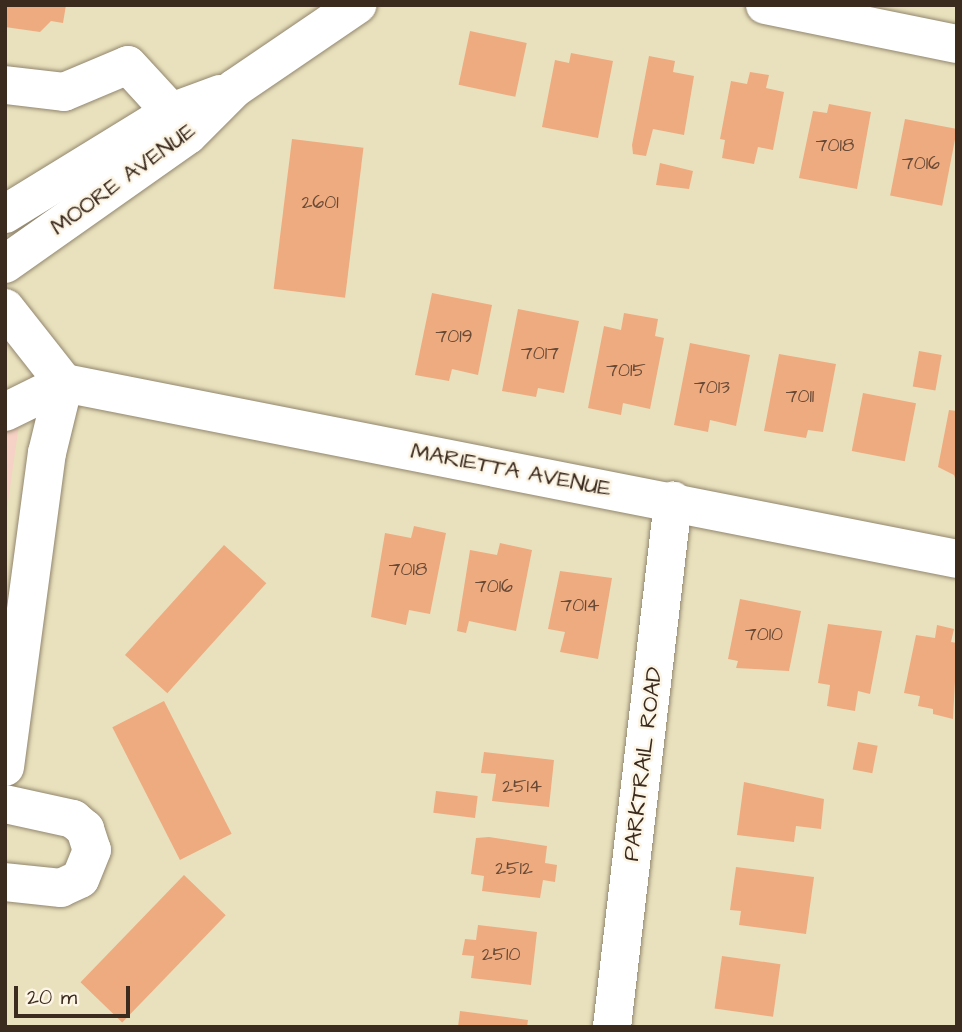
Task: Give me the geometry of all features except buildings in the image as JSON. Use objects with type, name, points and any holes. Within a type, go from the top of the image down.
[{"type":"street","name":"MOORE AVENUE","points":[[5,264],[188,135],[235,88],[357,5]]},
{"type":"street","points":[[765,5],[957,44]]},
{"type":"street","points":[[5,85],[64,92],[128,65],[172,112]]},
{"type":"street","name":"MOORE AVENUE","points":[[5,214],[172,112],[235,88]]},
{"type":"street","points":[[5,309],[64,383]]},
{"type":"street","points":[[5,412],[64,383]]},
{"type":"street","points":[[5,767],[47,453],[64,383]]},
{"type":"street","name":"MARIETTA AVENUE","points":[[64,383],[957,559]]},
{"type":"street","name":"PARKTRAIL ROAD","points":[[612,1027],[673,502]]},
{"type":"street","points":[[5,804],[73,819],[85,829],[92,850],[80,879],[61,888],[5,882]]},
{"type":"shaded area","points":[[5,401],[20,417],[5,523]]}]
